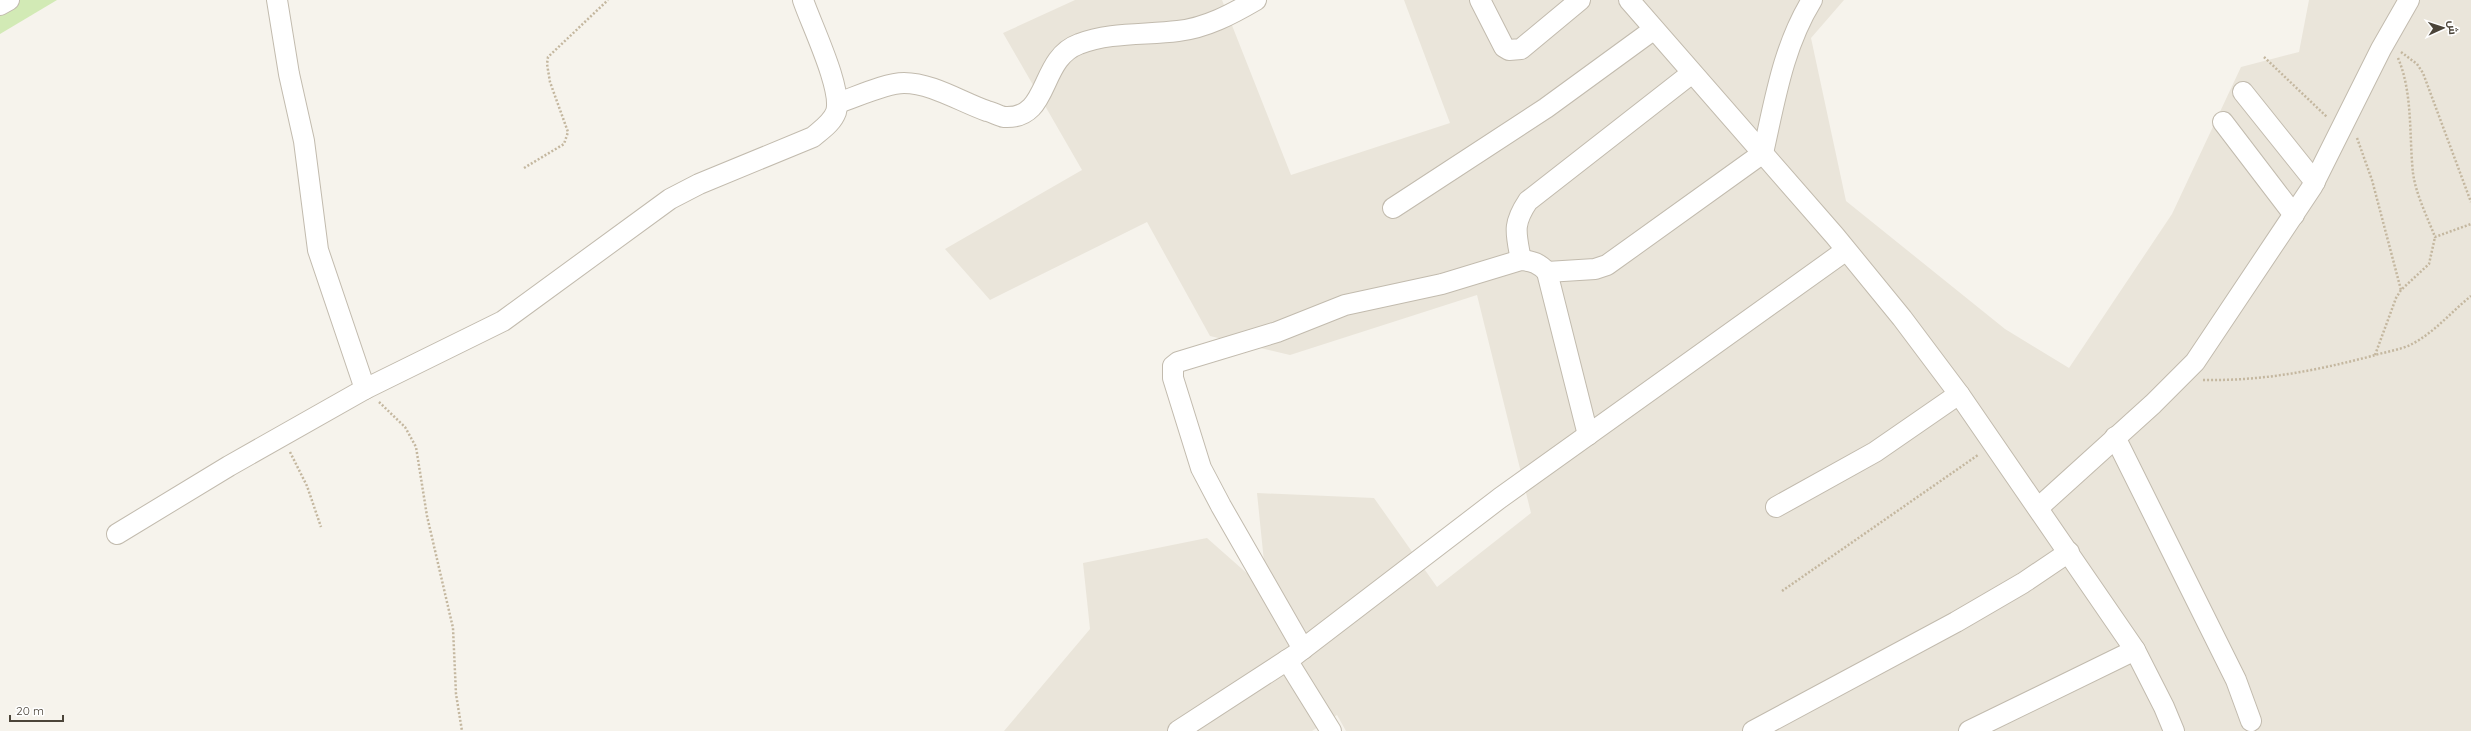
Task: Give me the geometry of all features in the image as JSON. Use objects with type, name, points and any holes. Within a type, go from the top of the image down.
[{"type":"street","points":[[0,5],[9,0]]},
{"type":"street","points":[[277,0],[289,74],[304,141],[318,250],[365,389]]},
{"type":"street","points":[[117,534],[365,389],[503,321],[670,199],[699,184],[813,137],[828,124],[836,113],[838,103],[829,68],[803,0]]},
{"type":"street","points":[[838,103],[903,83],[922,85],[1004,117],[1024,113],[1031,110],[1036,104],[1054,64],[1063,54],[1079,44],[1103,38],[1180,31],[1209,25],[1256,0]]},
{"type":"street","points":[[1480,0],[1504,47],[1514,51],[1521,49],[1580,0]]},
{"type":"street","points":[[1628,0],[1763,153],[1902,318],[1960,394],[2135,650],[2164,707],[2174,731]]},
{"type":"street","points":[[1547,272],[1595,269],[1607,265],[1763,153],[1784,59],[1794,33],[1812,0]]},
{"type":"street","points":[[2038,508],[2179,379],[2195,362],[2294,215],[2314,182],[2391,41],[2409,0]]},
{"type":"street","points":[[1393,208],[1546,108],[1653,30]]},
{"type":"street","points":[[1521,260],[1516,232],[1518,217],[1528,201],[1692,73]]},
{"type":"street","points":[[2243,92],[2314,182]]},
{"type":"street","points":[[2223,122],[2294,215]]},
{"type":"street","points":[[1178,731],[1303,649],[1500,498],[1845,251]]},
{"type":"street","points":[[1303,649],[1220,506],[1201,468],[1173,378],[1173,366],[1178,362],[1277,332],[1345,305],[1442,284],[1521,260],[1533,261],[1541,265],[1547,272],[1588,435]]},
{"type":"street","points":[[1776,507],[1875,452],[1960,394]]},
{"type":"street","points":[[2115,437],[2236,680],[2251,721]]},
{"type":"street","points":[[1754,731],[1969,614],[2022,583],[2069,552]]},
{"type":"street","points":[[1969,731],[2135,650]]},
{"type":"street","points":[[1287,660],[1331,731]]},
{"type":"path","points":[[524,168],[564,144],[567,138],[568,132],[548,72],[548,57],[608,0]]},
{"type":"path","points":[[2391,41],[2417,64],[2423,73],[2471,202]]},
{"type":"path","points":[[2375,355],[2394,303],[2401,290],[2429,264],[2435,237],[2417,192],[2403,74],[2391,41]]},
{"type":"path","points":[[2264,56],[2345,124],[2372,180],[2401,290]]},
{"type":"path","points":[[2435,237],[2471,224]]},
{"type":"path","points":[[2179,379],[2244,381],[2272,377],[2375,355],[2411,345],[2430,333],[2471,296]]},
{"type":"path","points":[[365,389],[405,427],[416,447],[427,516],[453,628],[456,694],[462,731]]},
{"type":"path","points":[[282,437],[307,486],[321,527]]},
{"type":"path","points":[[1782,591],[1994,444]]},
{"type":"shaded area","points":[[1075,0],[1222,0],[1291,175],[1450,123],[1404,0],[1844,0],[1811,38],[1846,201],[2005,329],[2069,368],[2172,214],[2241,67],[2299,52],[2309,0],[2471,0],[2471,731],[1346,731],[1337,715],[1312,731],[1004,731],[1090,629],[1083,563],[1207,538],[1267,591],[1257,493],[1374,498],[1437,587],[1531,513],[1477,295],[1290,355],[1210,336],[1147,222],[990,300],[945,249],[1082,170],[1003,33]]},
{"type":"green space","points":[[0,0],[57,0],[0,34]]}]
